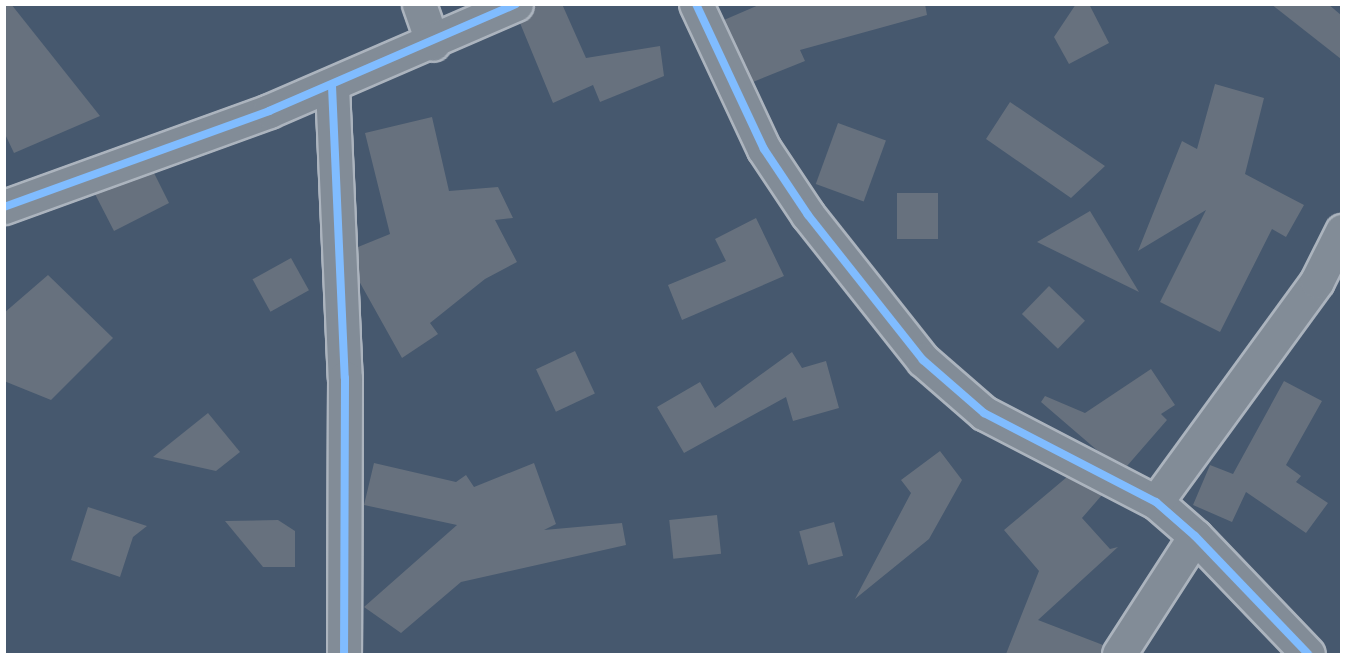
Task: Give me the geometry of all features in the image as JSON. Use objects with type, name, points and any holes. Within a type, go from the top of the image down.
[{"type":"street","points":[[419,4],[433,44]]},
{"type":"street","points":[[4,207],[332,86],[433,44],[516,4]]},
{"type":"street","points":[[696,4],[764,149],[808,215],[923,360],[984,413],[1156,502],[1195,536],[1308,654]]},
{"type":"street","points":[[332,86],[345,378],[344,654]]},
{"type":"street","points":[[1156,502],[1317,281],[1341,231]]},
{"type":"street","points":[[1119,654],[1195,536]]},
{"type":"building","points":[[4,4],[11,4],[100,116],[14,153],[4,132]]},
{"type":"building","points":[[535,4],[562,4],[586,58],[660,46],[664,76],[600,102],[593,85],[553,103],[520,23]]},
{"type":"building","points":[[761,4],[925,4],[927,15],[800,50],[805,61],[753,82],[724,20]]},
{"type":"building","points":[[1076,4],[1089,4],[1109,43],[1069,64],[1054,37]]},
{"type":"building","points":[[1271,4],[1328,4],[1341,15],[1341,59]]},
{"type":"building","points":[[1215,84],[1264,98],[1245,174],[1304,205],[1286,237],[1272,229],[1220,332],[1160,302],[1206,210],[1138,251],[1182,141],[1197,149]]},
{"type":"building","points":[[1010,102],[1105,166],[1071,198],[986,139]]},
{"type":"building","points":[[432,117],[449,191],[498,187],[513,218],[495,220],[517,262],[485,279],[430,323],[438,334],[402,358],[359,281],[358,247],[390,234],[365,133]]},
{"type":"building","points":[[838,123],[886,140],[864,202],[816,184]]},
{"type":"building","points":[[154,173],[169,203],[114,231],[95,194]]},
{"type":"building","points":[[897,193],[938,193],[938,239],[897,239]]},
{"type":"building","points":[[1090,211],[1139,292],[1037,242]]},
{"type":"building","points":[[756,218],[784,276],[682,320],[668,285],[726,261],[715,239]]},
{"type":"building","points":[[291,258],[309,290],[270,312],[253,279]]},
{"type":"building","points":[[48,275],[113,338],[51,400],[4,381],[4,313]]},
{"type":"building","points":[[1049,286],[1085,321],[1058,349],[1022,314]]},
{"type":"building","points":[[575,351],[595,394],[556,412],[536,369]]},
{"type":"building","points":[[792,352],[802,368],[826,361],[839,408],[793,421],[786,397],[684,453],[657,407],[700,382],[715,408]]},
{"type":"building","points":[[1151,369],[1175,405],[1161,414],[1167,420],[1127,466],[1098,451],[1041,402],[1045,396],[1085,413]]},
{"type":"building","points":[[1284,381],[1322,401],[1286,465],[1301,476],[1296,482],[1328,503],[1306,533],[1246,492],[1232,522],[1193,505],[1210,465],[1233,474]]},
{"type":"building","points":[[208,413],[240,452],[216,471],[153,457]]},
{"type":"building","points":[[940,451],[962,480],[929,539],[855,599],[911,493],[901,480]]},
{"type":"building","points":[[374,463],[456,482],[466,475],[474,487],[534,463],[556,524],[544,530],[622,523],[626,545],[461,582],[401,633],[364,607],[457,525],[364,505]]},
{"type":"building","points":[[1067,477],[1102,495],[1082,518],[1110,549],[1118,547],[1038,620],[1103,645],[1101,654],[1006,654],[1039,571],[1004,530]]},
{"type":"building","points":[[88,507],[147,526],[133,537],[120,577],[71,560]]},
{"type":"building","points":[[717,515],[721,554],[673,559],[669,520]]},
{"type":"building","points":[[278,520],[295,531],[295,567],[263,567],[225,521]]},
{"type":"building","points":[[834,522],[843,556],[808,565],[799,531]]},
{"type":"cycle path","points":[[4,207],[269,111],[516,4]]},
{"type":"cycle path","points":[[696,4],[764,149],[808,215],[923,360],[984,413],[1156,502],[1195,536],[1308,654]]},
{"type":"cycle path","points":[[332,86],[345,378],[344,654]]}]
